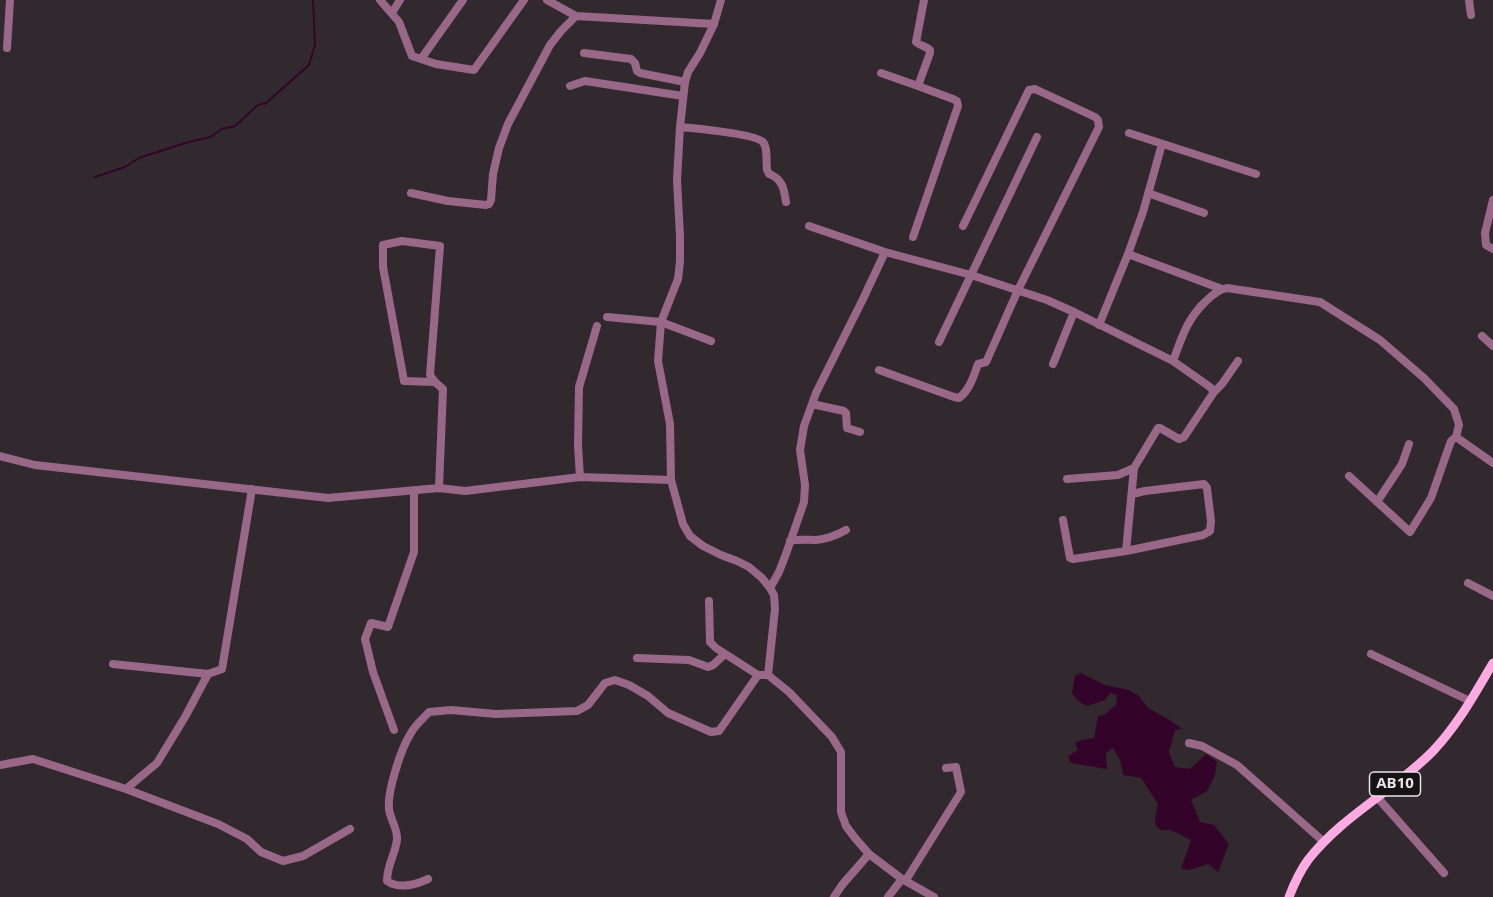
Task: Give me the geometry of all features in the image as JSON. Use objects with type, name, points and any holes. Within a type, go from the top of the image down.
[{"type":"main road","name":"AB10","points":[[1289,897],[1298,876],[1324,842],[1435,750],[1454,727],[1493,663]]},
{"type":"street","points":[[7,48],[4,22],[10,0]]},
{"type":"street","points":[[380,0],[399,22],[412,56],[436,64],[474,70],[524,0]]},
{"type":"street","points":[[392,13],[400,0]]},
{"type":"street","points":[[421,59],[463,0]]},
{"type":"street","points":[[547,0],[576,16],[714,24]]},
{"type":"street","points":[[721,0],[714,24],[685,82],[677,180],[680,262],[678,279],[661,322],[658,361],[670,424],[671,480],[683,524],[690,536],[703,546],[749,567],[762,578],[774,595],[775,609],[768,675]]},
{"type":"street","points":[[918,86],[930,53],[928,47],[916,42],[924,0]]},
{"type":"street","points":[[1470,0],[1471,15]]},
{"type":"street","points":[[411,193],[448,201],[489,204],[499,148],[508,124],[550,45],[576,16]]},
{"type":"street","points":[[584,53],[631,58],[640,73],[685,82]]},
{"type":"street","points":[[881,73],[953,99],[957,101],[958,106],[913,237]]},
{"type":"street","points":[[570,86],[585,81],[683,96]]},
{"type":"street","points":[[879,370],[959,398],[966,391],[978,364],[987,360],[1018,290],[1099,127],[1098,120],[1035,89],[1029,90],[963,226]]},
{"type":"street","points":[[680,127],[754,137],[761,140],[764,144],[766,170],[781,182],[786,202]]},
{"type":"street","points":[[1129,133],[1256,174]]},
{"type":"street","points":[[939,342],[1037,137]]},
{"type":"street","points":[[1099,325],[1143,212],[1162,144]]},
{"type":"street","points":[[1148,193],[1204,213]]},
{"type":"street","points":[[1492,205],[1485,233],[1486,244],[1493,249]]},
{"type":"street","points":[[809,226],[885,252],[971,275],[1047,300],[1173,361],[1214,392]]},
{"type":"street","points":[[435,382],[404,381],[383,267],[383,245],[402,241],[440,246],[430,375],[443,388],[439,488]]},
{"type":"street","points":[[770,588],[779,572],[804,502],[805,485],[800,450],[802,435],[816,393],[885,252]]},
{"type":"street","points":[[1128,254],[1222,289]]},
{"type":"street","points":[[1173,361],[1191,318],[1210,297],[1227,288],[1320,302],[1380,340],[1424,378],[1454,409],[1459,425],[1431,498],[1410,531],[1349,476]]},
{"type":"street","points":[[1053,364],[1074,312]]},
{"type":"street","points":[[607,317],[661,322],[711,341]]},
{"type":"street","points":[[580,477],[579,387],[597,326]]},
{"type":"street","points":[[1482,336],[1493,346]]},
{"type":"street","points":[[1126,551],[1134,468],[1158,428],[1179,439],[1184,437],[1238,361]]},
{"type":"street","points":[[813,404],[846,412],[847,428],[860,432]]},
{"type":"street","points":[[1456,437],[1493,463]]},
{"type":"street","points":[[1377,502],[1402,465],[1408,444]]},
{"type":"street","points":[[0,456],[35,465],[328,498],[439,488],[465,491],[580,477],[671,480]]},
{"type":"street","points":[[1067,479],[1118,475],[1134,468]]},
{"type":"street","points":[[1063,520],[1070,558],[1073,559],[1126,551],[1203,535],[1210,531],[1207,488],[1204,484],[1145,490],[1132,494]]},
{"type":"street","points":[[113,664],[208,674],[222,669],[252,489]]},
{"type":"street","points":[[394,730],[373,672],[365,639],[371,623],[388,627],[414,552],[414,490]]},
{"type":"street","points":[[790,541],[817,540],[846,530]]},
{"type":"street","points":[[1468,583],[1493,596]]},
{"type":"street","points":[[709,601],[710,642],[758,675],[768,675],[796,699],[832,737],[841,752],[841,812],[846,826],[868,854],[904,880],[934,897]]},
{"type":"street","points":[[637,658],[689,660],[708,667],[726,654]]},
{"type":"street","points":[[1371,654],[1470,701]]},
{"type":"street","points":[[126,789],[157,764],[208,674]]},
{"type":"street","points":[[428,879],[408,885],[394,885],[387,881],[387,871],[397,839],[396,828],[389,812],[389,800],[396,767],[411,733],[429,712],[452,710],[496,714],[577,711],[588,705],[605,683],[615,680],[648,696],[668,713],[711,732],[719,730],[758,675]]},
{"type":"street","points":[[1189,743],[1202,746],[1237,765],[1324,842]]},
{"type":"street","points":[[0,765],[33,759],[126,789],[218,824],[247,839],[261,852],[283,861],[303,856],[350,829]]},
{"type":"street","points":[[888,897],[904,880],[961,792],[956,767],[946,768]]},
{"type":"street","points":[[1377,797],[1444,873]]},
{"type":"street","points":[[834,897],[868,854]]},
{"type":"shaded area","points":[[1081,673],[1105,685],[1129,690],[1138,695],[1148,708],[1183,729],[1175,730],[1169,752],[1175,767],[1190,769],[1206,754],[1217,762],[1215,775],[1207,791],[1191,800],[1200,822],[1214,825],[1229,844],[1218,872],[1208,864],[1189,870],[1181,869],[1191,840],[1171,830],[1161,830],[1156,826],[1158,804],[1141,778],[1123,775],[1120,760],[1113,748],[1106,753],[1107,769],[1071,763],[1068,756],[1078,750],[1075,743],[1094,738],[1098,716],[1105,714],[1116,705],[1117,695],[1110,693],[1105,700],[1087,706],[1078,701],[1072,693],[1075,676]]},
{"type":"waterway","points":[[95,177],[125,167],[139,158],[210,137],[222,129],[235,126],[258,105],[266,103],[309,65],[315,45],[313,0]]}]
